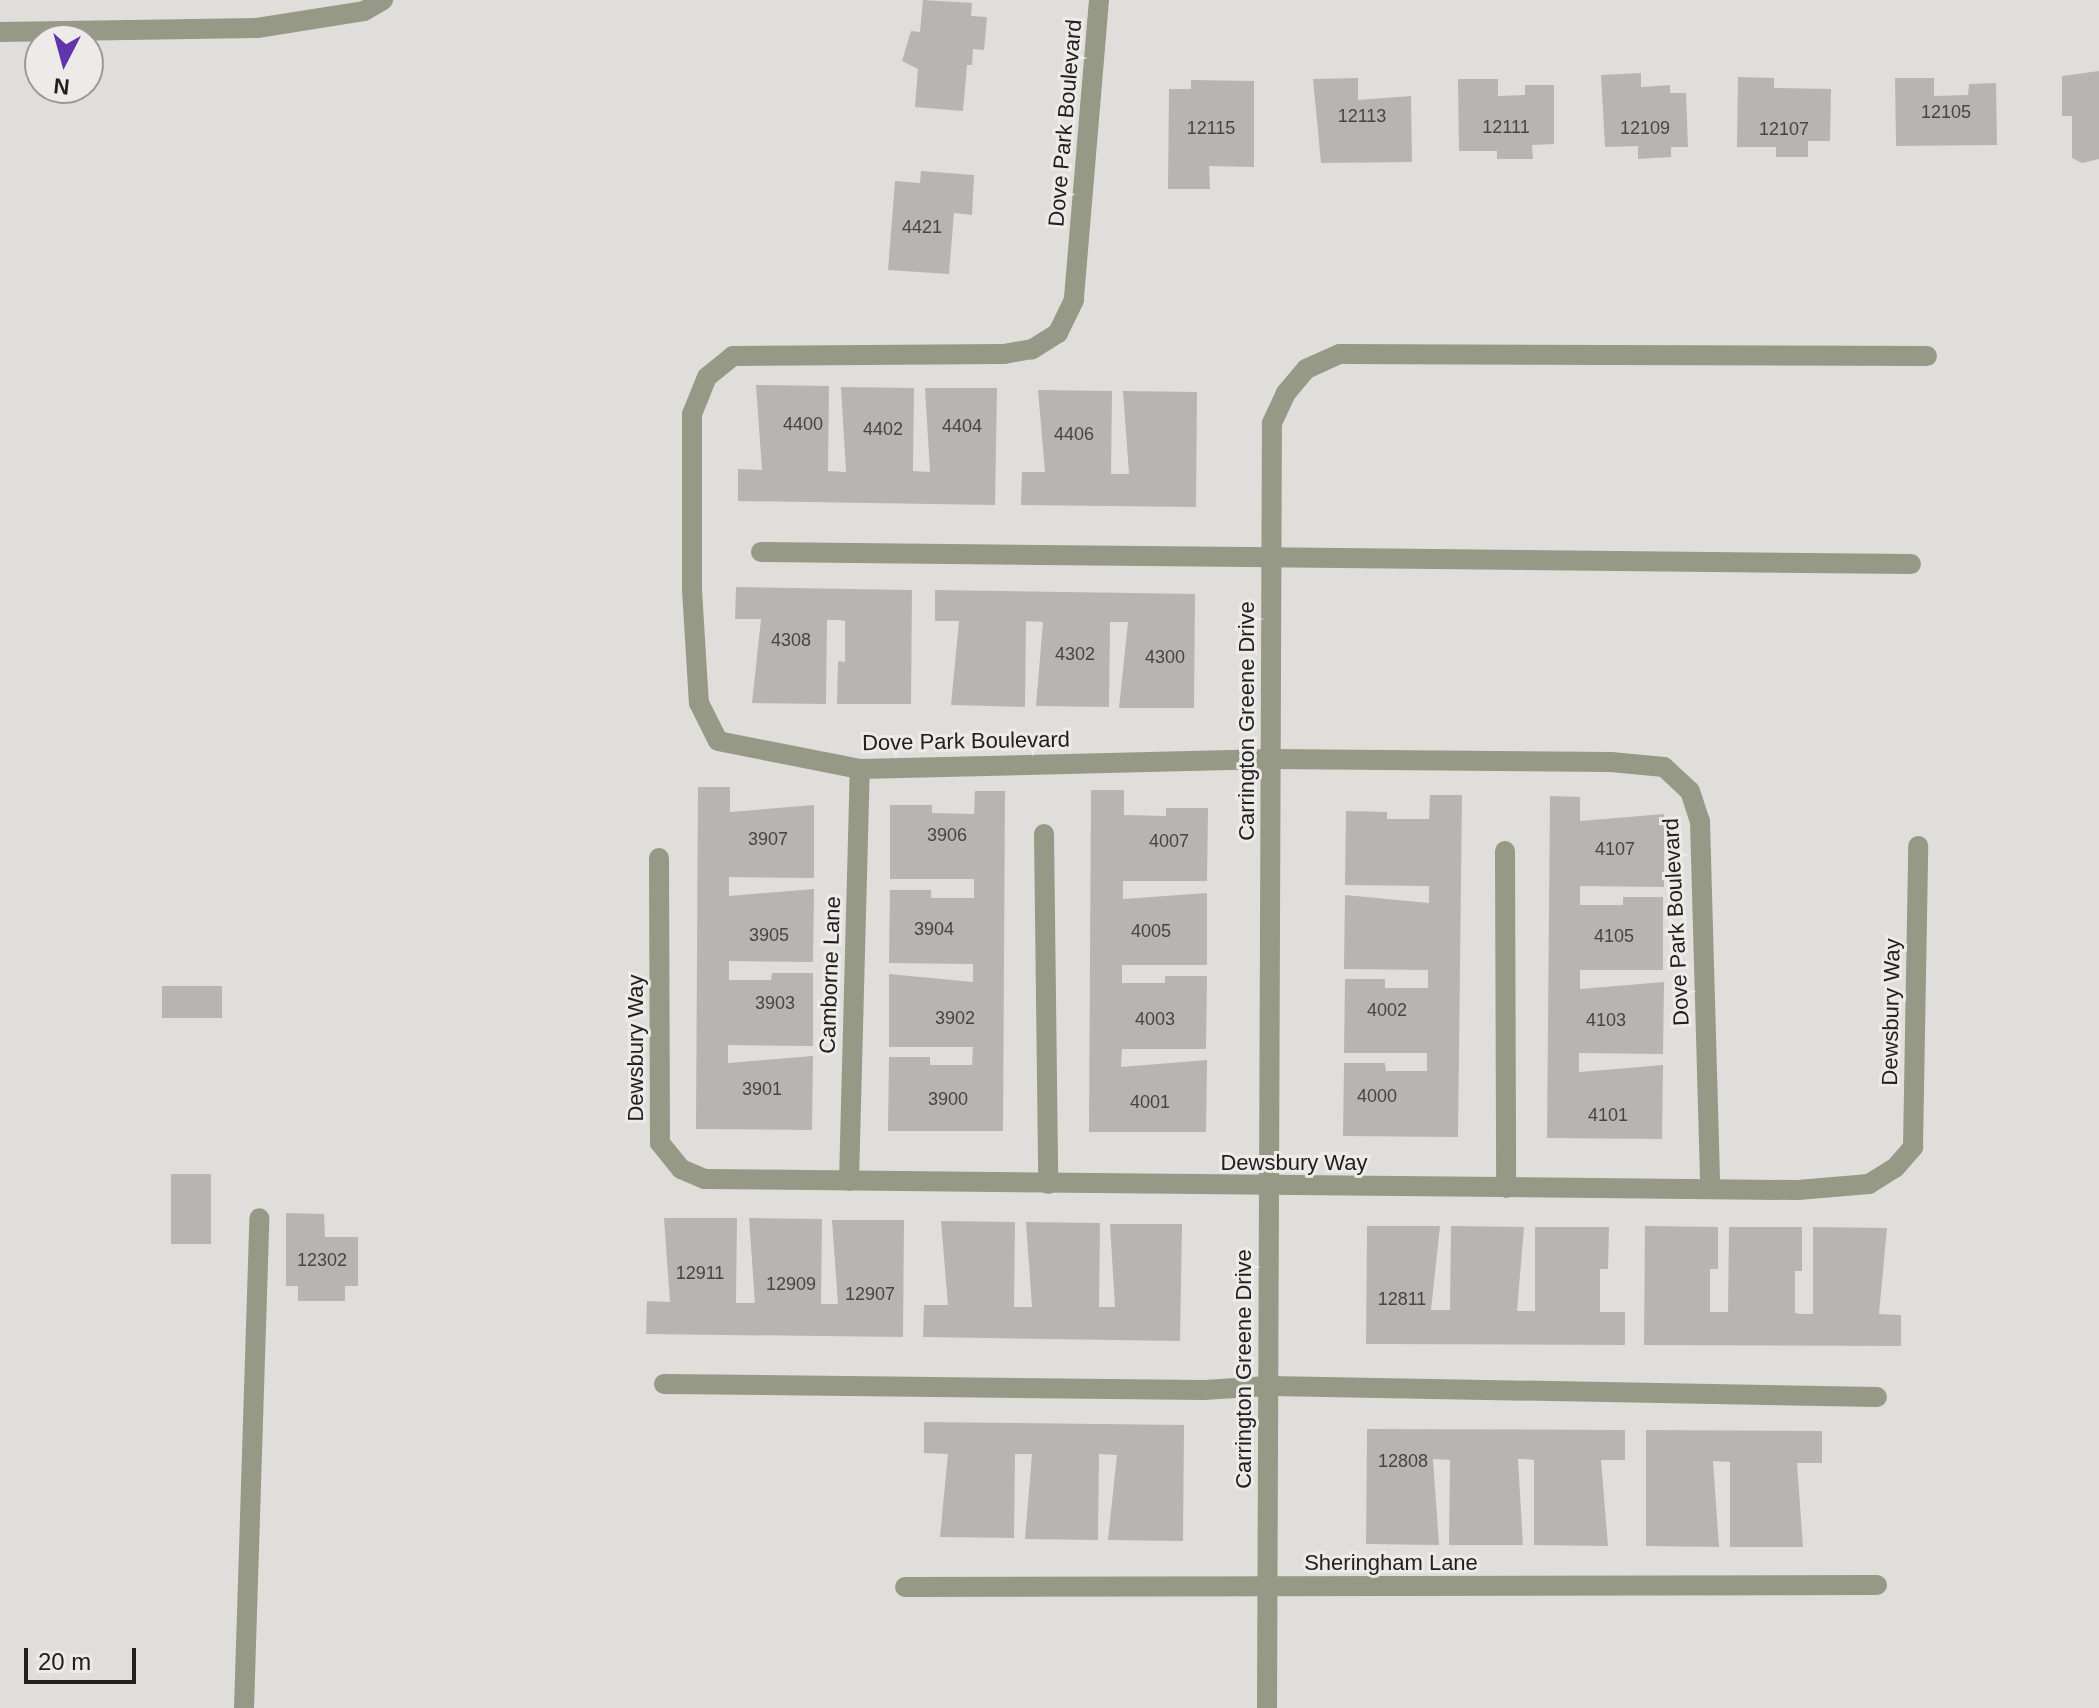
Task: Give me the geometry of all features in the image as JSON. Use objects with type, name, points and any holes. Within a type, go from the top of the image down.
[{"type":"street","points":[[0,32],[257,28],[364,11],[383,0]]},
{"type":"street","name":"Dove Park Boulevard","points":[[1099,0],[1074,300],[1058,333],[1032,349],[1003,354],[733,356],[707,377],[692,414],[692,590],[699,703],[718,741],[860,769],[1271,759],[1611,762],[1664,767],[1690,791],[1700,821],[1710,1189]]},
{"type":"street","name":"Carrington Greene Drive","points":[[1267,1708],[1272,423],[1286,393],[1306,369],[1340,354],[1927,356]]},
{"type":"street","points":[[761,552],[1911,564]]},
{"type":"street","name":"Camborne Lane","points":[[849,1181],[860,769]]},
{"type":"street","points":[[1044,834],[1048,1184]]},
{"type":"street","name":"Dewsbury Way","points":[[659,858],[660,1143],[681,1169],[704,1179],[1710,1189],[1869,1184],[1895,1168],[1913,1147],[1918,846]]},
{"type":"street","points":[[1505,851],[1506,1188]]},
{"type":"street","points":[[244,1708],[259,1218]]},
{"type":"street","points":[[664,1384],[1204,1390],[1268,1386],[1877,1397]]},
{"type":"street","name":"Sheringham Lane","points":[[905,1587],[1877,1585]]},
{"type":"building","points":[[923,0],[972,3],[971,16],[987,17],[984,50],[973,49],[972,65],[967,65],[963,111],[915,107],[918,69],[902,61],[911,31],[920,32]]},
{"type":"building","points":[[2099,71],[2099,159],[2082,163],[2072,158],[2072,116],[2062,116],[2062,76]]},
{"type":"building","points":[[1641,73],[1641,87],[1670,85],[1670,93],[1686,93],[1688,147],[1671,147],[1671,157],[1638,159],[1638,146],[1605,147],[1601,75]]},
{"type":"building","points":[[1738,77],[1774,78],[1774,88],[1831,89],[1830,141],[1808,141],[1808,157],[1776,157],[1776,147],[1737,147]]},
{"type":"building","points":[[1358,78],[1358,100],[1411,96],[1412,162],[1321,163],[1313,79]]},
{"type":"building","points":[[1895,78],[1934,78],[1934,96],[1968,95],[1969,84],[1996,83],[1997,145],[1896,146]]},
{"type":"building","points":[[1458,79],[1498,79],[1498,96],[1525,95],[1525,85],[1554,85],[1554,144],[1532,145],[1533,159],[1497,159],[1497,151],[1459,151]]},
{"type":"building","points":[[1191,80],[1254,81],[1254,167],[1209,166],[1210,189],[1168,189],[1169,89],[1191,89]]},
{"type":"building","points":[[921,171],[974,175],[972,215],[954,213],[949,274],[888,270],[895,181],[920,183]]},
{"type":"building","points":[[756,385],[829,386],[828,471],[846,472],[841,387],[914,388],[913,471],[930,472],[925,388],[997,388],[995,505],[738,501],[738,469],[762,470]]},
{"type":"building","points":[[1038,390],[1112,391],[1111,474],[1129,474],[1123,391],[1197,392],[1196,507],[1021,505],[1022,472],[1045,472]]},
{"type":"building","points":[[736,587],[912,590],[911,704],[837,704],[838,661],[845,662],[845,621],[839,620],[827,620],[826,704],[752,703],[761,619],[735,619]]},
{"type":"building","points":[[935,590],[1195,594],[1194,708],[1119,708],[1128,622],[1110,622],[1109,707],[1036,706],[1043,622],[1026,621],[1025,707],[951,705],[959,621],[935,621]]},
{"type":"building","points":[[698,787],[730,787],[730,812],[814,805],[814,878],[729,877],[729,896],[814,889],[813,962],[729,961],[729,980],[771,980],[772,973],[813,973],[813,1046],[728,1045],[728,1063],[813,1056],[812,1130],[696,1129]]},
{"type":"building","points":[[1091,790],[1124,790],[1124,815],[1166,816],[1166,808],[1208,808],[1207,881],[1123,881],[1123,899],[1207,893],[1207,965],[1122,965],[1122,983],[1165,983],[1165,976],[1207,976],[1206,1049],[1122,1049],[1121,1067],[1207,1060],[1206,1132],[1089,1132]]},
{"type":"building","points":[[975,791],[1005,791],[1003,1131],[888,1131],[889,1057],[930,1057],[930,1065],[972,1065],[973,1047],[889,1047],[889,974],[973,982],[973,964],[889,963],[890,890],[931,890],[931,898],[974,898],[974,879],[890,879],[890,805],[932,805],[932,813],[974,814]]},
{"type":"building","points":[[1430,795],[1462,795],[1458,1137],[1343,1136],[1344,1063],[1385,1063],[1386,1071],[1427,1071],[1427,1053],[1344,1053],[1345,979],[1385,979],[1385,988],[1428,988],[1428,970],[1344,969],[1345,895],[1429,903],[1429,886],[1345,885],[1346,811],[1387,812],[1387,819],[1429,819]]},
{"type":"building","points":[[1550,796],[1580,797],[1580,821],[1664,814],[1664,887],[1580,886],[1580,905],[1623,905],[1623,897],[1663,897],[1663,970],[1580,970],[1580,989],[1664,982],[1663,1054],[1579,1053],[1579,1072],[1663,1065],[1662,1139],[1547,1138]]},
{"type":"building","points":[[162,986],[222,986],[222,1018],[162,1018]]},
{"type":"building","points":[[171,1174],[211,1174],[211,1244],[171,1244]]},
{"type":"building","points":[[286,1213],[324,1214],[325,1237],[358,1237],[358,1286],[345,1286],[345,1301],[298,1301],[298,1286],[286,1286]]},
{"type":"building","points":[[664,1218],[737,1218],[736,1303],[755,1303],[749,1218],[822,1219],[821,1304],[838,1304],[832,1220],[904,1220],[903,1337],[646,1334],[647,1301],[670,1302]]},
{"type":"building","points":[[941,1221],[1015,1222],[1014,1307],[1032,1307],[1026,1222],[1100,1223],[1099,1307],[1115,1307],[1110,1224],[1182,1224],[1180,1341],[923,1337],[924,1305],[948,1305]]},
{"type":"building","points":[[1367,1226],[1440,1226],[1431,1310],[1450,1310],[1451,1226],[1524,1227],[1517,1311],[1535,1311],[1535,1227],[1609,1227],[1608,1269],[1600,1269],[1600,1312],[1625,1312],[1625,1345],[1366,1344]]},
{"type":"building","points":[[1645,1226],[1718,1227],[1718,1269],[1710,1269],[1710,1312],[1728,1312],[1729,1227],[1802,1227],[1802,1271],[1795,1271],[1795,1313],[1802,1314],[1813,1314],[1813,1227],[1887,1228],[1879,1314],[1901,1315],[1901,1346],[1644,1345]]},
{"type":"building","points":[[924,1422],[1184,1425],[1183,1541],[1108,1540],[1117,1455],[1099,1454],[1098,1540],[1025,1539],[1032,1454],[1015,1454],[1014,1538],[940,1537],[948,1454],[924,1453]]},
{"type":"building","points":[[1367,1429],[1625,1430],[1625,1460],[1601,1460],[1608,1546],[1534,1545],[1534,1460],[1523,1459],[1518,1459],[1523,1545],[1449,1545],[1450,1460],[1433,1459],[1439,1545],[1366,1544]]},
{"type":"building","points":[[1646,1430],[1822,1431],[1822,1463],[1797,1463],[1803,1547],[1730,1547],[1730,1462],[1713,1461],[1719,1547],[1646,1546]]}]
